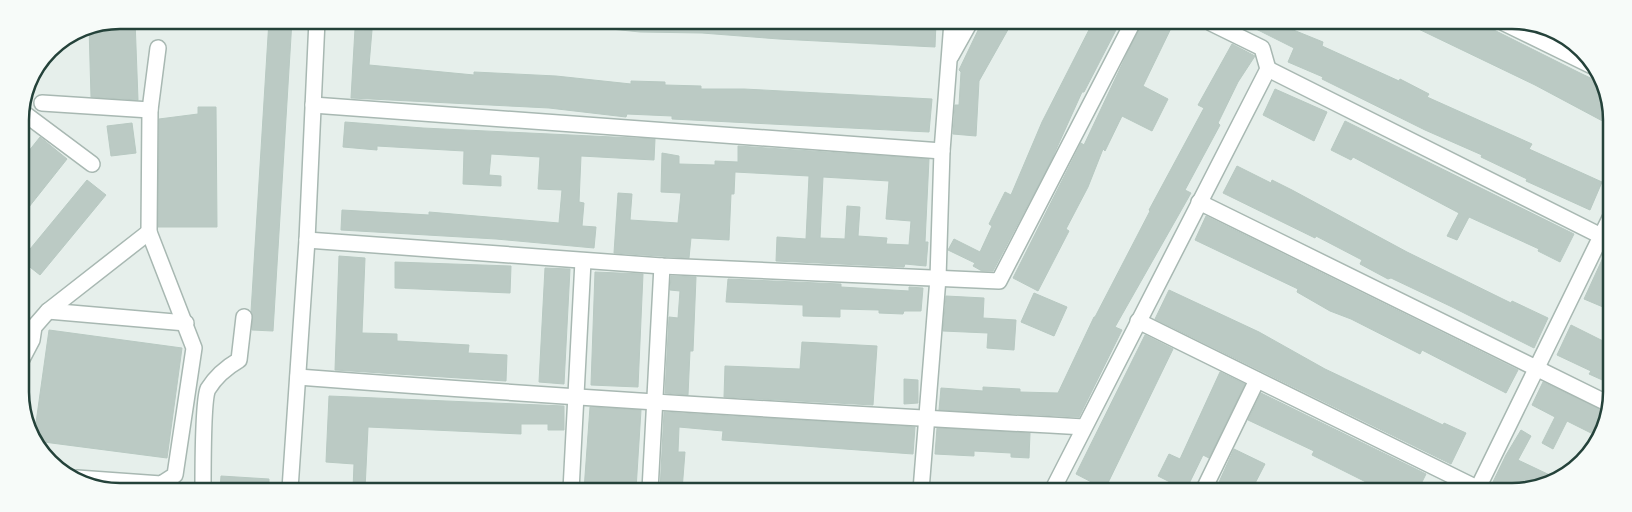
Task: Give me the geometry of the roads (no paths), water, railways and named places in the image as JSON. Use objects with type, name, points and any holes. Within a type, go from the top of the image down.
[{"type":"street","points":[[290,483],[307,240],[317,29]]},
{"type":"street","points":[[922,483],[925,418],[938,278],[942,151],[951,29]]},
{"type":"street","points":[[948,62],[966,29]]},
{"type":"street","points":[[307,240],[662,266],[999,281],[1129,29]]},
{"type":"street","points":[[1056,483],[1268,69],[1262,48],[1225,29]]},
{"type":"street","points":[[1517,29],[1582,61]]},
{"type":"street","points":[[158,48],[150,110],[149,232],[186,323],[194,348],[175,475],[166,483]]},
{"type":"street","points":[[1268,69],[1603,237]]},
{"type":"street","points":[[42,103],[150,110]]},
{"type":"street","points":[[313,105],[942,151]]},
{"type":"street","points":[[29,117],[92,164]]},
{"type":"street","points":[[1199,202],[1602,401]]},
{"type":"street","points":[[29,346],[34,326],[48,311],[149,232]]},
{"type":"street","points":[[1482,483],[1535,368],[1603,242]]},
{"type":"street","points":[[572,483],[578,398],[583,261]]},
{"type":"street","points":[[650,483],[662,266]]},
{"type":"street","points":[[48,311],[186,323]]},
{"type":"street","points":[[203,483],[202,462],[207,390],[225,368],[239,360],[244,317]]},
{"type":"street","points":[[1138,321],[1465,483]]},
{"type":"street","points":[[298,377],[578,398],[1084,427]]},
{"type":"street","points":[[1207,483],[1258,380]]},
{"type":"street","points":[[97,480],[124,483]]}]
